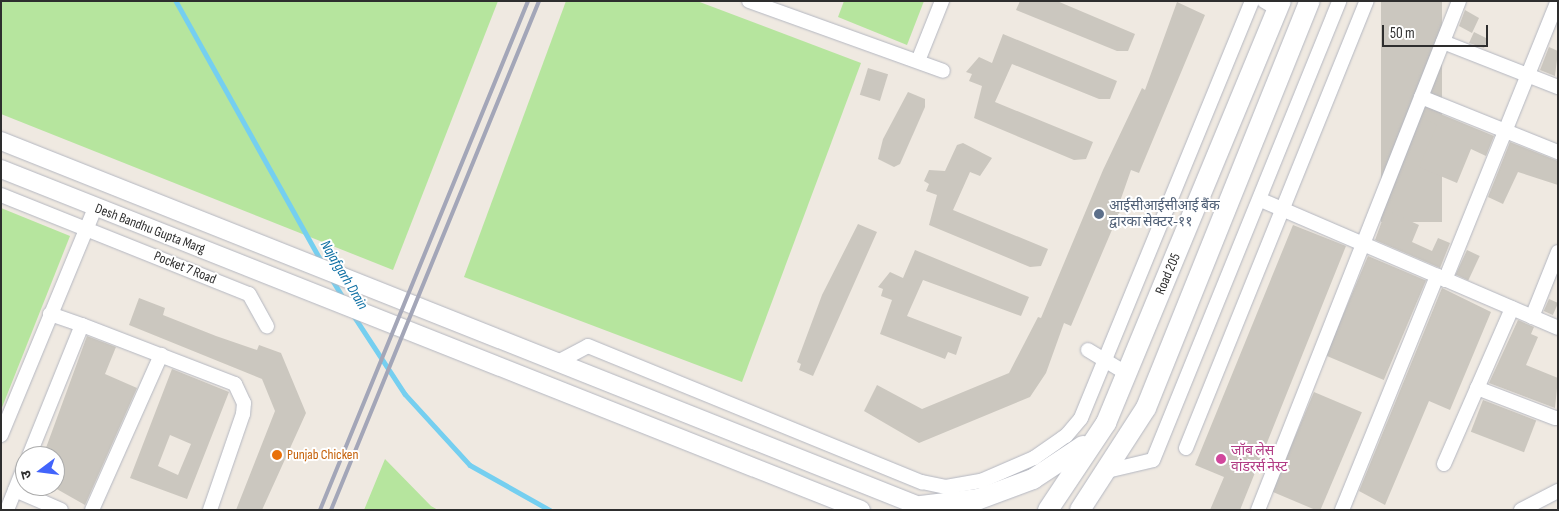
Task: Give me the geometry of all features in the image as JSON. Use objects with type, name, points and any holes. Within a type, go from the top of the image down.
[{"type":"main road","name":"Road 205","points":[[1080,510],[1093,500],[1107,471],[1146,408],[1310,1]]},
{"type":"main road","name":"Road 205","points":[[1048,510],[1106,423],[1275,4]]},
{"type":"main road","points":[[925,508],[979,499],[1033,479],[1073,455],[1106,423]]},
{"type":"street","points":[[749,1],[943,71]]},
{"type":"street","points":[[918,61],[942,1]]},
{"type":"street","points":[[556,363],[588,346],[922,482],[946,487],[981,481],[1034,458],[1066,436],[1081,418],[1107,360],[1252,1]]},
{"type":"street","points":[[1107,471],[1153,460],[1261,200],[1339,1]]},
{"type":"street","points":[[1186,448],[1366,1]]},
{"type":"street","points":[[1258,510],[1459,1]]},
{"type":"street","points":[[1342,510],[1505,131],[1558,1]]},
{"type":"street","points":[[1442,42],[1558,87]]},
{"type":"street","points":[[1421,97],[1558,152]]},
{"type":"street","name":"Desh Bandhu Gupta Marg","points":[[1,141],[925,508]]},
{"type":"street","name":"Desh Bandhu Gupta Marg","points":[[1,169],[300,288],[410,328],[861,510]]},
{"type":"street","name":"Pocket 7 Road","points":[[1,194],[249,294],[267,326]]},
{"type":"street","points":[[1261,200],[1558,328]]},
{"type":"street","points":[[1,435],[95,208]]},
{"type":"street","points":[[1532,317],[1558,252]]},
{"type":"street","points":[[1444,464],[1512,308]]},
{"type":"street","points":[[50,314],[223,376],[241,394],[243,414],[210,510]]},
{"type":"street","points":[[33,446],[82,326]]},
{"type":"street","points":[[1088,350],[1126,373]]},
{"type":"street","points":[[92,510],[161,355]]},
{"type":"street","points":[[1477,388],[1555,418]]},
{"type":"street","points":[[7,510],[15,490]]},
{"type":"street","points":[[1531,507],[1558,491]]},
{"type":"street","points":[[29,496],[61,510]]},
{"type":"green space","points":[[1,1],[498,1],[393,270],[1,114]]},
{"type":"green space","points":[[566,1],[697,1],[861,63],[742,382],[464,277]]},
{"type":"green space","points":[[844,1],[924,1],[907,45],[838,17]]},
{"type":"green space","points":[[1,208],[70,236],[1,410]]},
{"type":"green space","points":[[385,459],[431,506],[438,510],[364,510]]},
{"type":"building","points":[[1020,1],[1057,1],[1135,34],[1128,51],[1117,51],[1016,10]]},
{"type":"building","points":[[1381,1],[1442,1],[1442,222],[1381,222]]},
{"type":"building","points":[[1177,2],[1205,15],[1139,173],[1131,170],[1117,210],[1120,211],[1071,326],[1064,323],[1046,373],[1030,397],[919,443],[864,411],[877,385],[922,409],[1009,373],[1038,317],[1041,318],[1103,170],[1142,88],[1145,90]]},
{"type":"building","points":[[1465,10],[1479,18],[1472,33],[1459,26]]},
{"type":"building","points":[[1474,32],[1488,39],[1484,48],[1469,43]]},
{"type":"building","points":[[1003,34],[1117,81],[1110,99],[1099,99],[1012,64],[995,102],[1093,142],[1086,159],[1074,160],[974,118],[982,86],[969,81],[972,74],[966,72],[979,57],[992,63]]},
{"type":"building","points":[[1549,47],[1558,51],[1555,76],[1540,70]]},
{"type":"building","points":[[868,68],[888,74],[880,101],[860,95]]},
{"type":"building","points":[[908,92],[925,99],[925,107],[900,164],[894,167],[878,159],[883,139]]},
{"type":"building","points":[[1426,108],[1494,136],[1486,156],[1471,149],[1457,183],[1419,167],[1437,125],[1422,118]]},
{"type":"building","points":[[1510,142],[1558,161],[1558,185],[1518,172],[1503,204],[1488,197]]},
{"type":"building","points":[[963,143],[992,158],[980,176],[970,172],[953,210],[1048,249],[1041,266],[1030,267],[929,225],[937,195],[926,191],[929,184],[924,181],[929,170],[945,171],[957,145]]},
{"type":"building","points":[[1386,210],[1419,225],[1412,242],[1432,251],[1438,238],[1450,243],[1440,268],[1375,240]]},
{"type":"building","points":[[858,224],[877,232],[813,376],[799,370],[801,364],[797,362],[822,295]]},
{"type":"building","points":[[1293,225],[1346,246],[1240,510],[1210,510],[1224,477],[1195,465]]},
{"type":"building","points":[[915,250],[1029,297],[1021,316],[923,280],[907,316],[962,337],[956,355],[948,352],[945,359],[880,334],[892,300],[881,296],[883,289],[878,287],[890,272],[903,278]]},
{"type":"building","points":[[1467,250],[1480,256],[1468,280],[1456,274]]},
{"type":"building","points":[[1368,256],[1426,281],[1384,380],[1326,355]]},
{"type":"building","points":[[1442,288],[1491,312],[1450,410],[1429,401],[1385,505],[1359,491]]},
{"type":"building","points":[[139,298],[165,308],[163,315],[216,336],[257,350],[259,345],[281,353],[306,413],[262,510],[236,510],[275,411],[262,379],[129,325]]},
{"type":"building","points":[[1549,299],[1558,303],[1553,315],[1544,311]]},
{"type":"building","points":[[1518,320],[1534,327],[1531,334],[1538,337],[1526,365],[1558,378],[1555,408],[1489,383]]},
{"type":"building","points":[[87,336],[116,347],[105,374],[137,388],[85,505],[65,494],[65,446],[47,446]]},
{"type":"building","points":[[172,369],[229,392],[187,499],[130,478]],"holes":[[[170,435],[191,444],[178,475],[158,466]]]},
{"type":"building","points":[[1314,392],[1362,412],[1320,510],[1316,510],[1272,491]]},
{"type":"building","points":[[1483,400],[1536,420],[1524,452],[1471,432]]},
{"type":"waterway","name":"Najafgarh Drain","points":[[176,1],[322,262]]},
{"type":"waterway","name":"Najafgarh Drain","points":[[332,279],[344,299]]},
{"type":"waterway","name":"Najafgarh Drain","points":[[354,316],[405,394],[470,465],[550,510]]},
{"type":"railway","points":[[320,510],[528,1]]},
{"type":"railway","points":[[331,510],[539,1]]},
{"type":"place","name":"आईसीआईसीआई बैंक द्वारका सेक्टर-११","points":[[1099,214]]},
{"type":"place","name":"Punjab Chicken","points":[[277,455]]},
{"type":"place","name":"जॉब लेस वांडरर्स नेस्ट","points":[[1221,459]]}]
